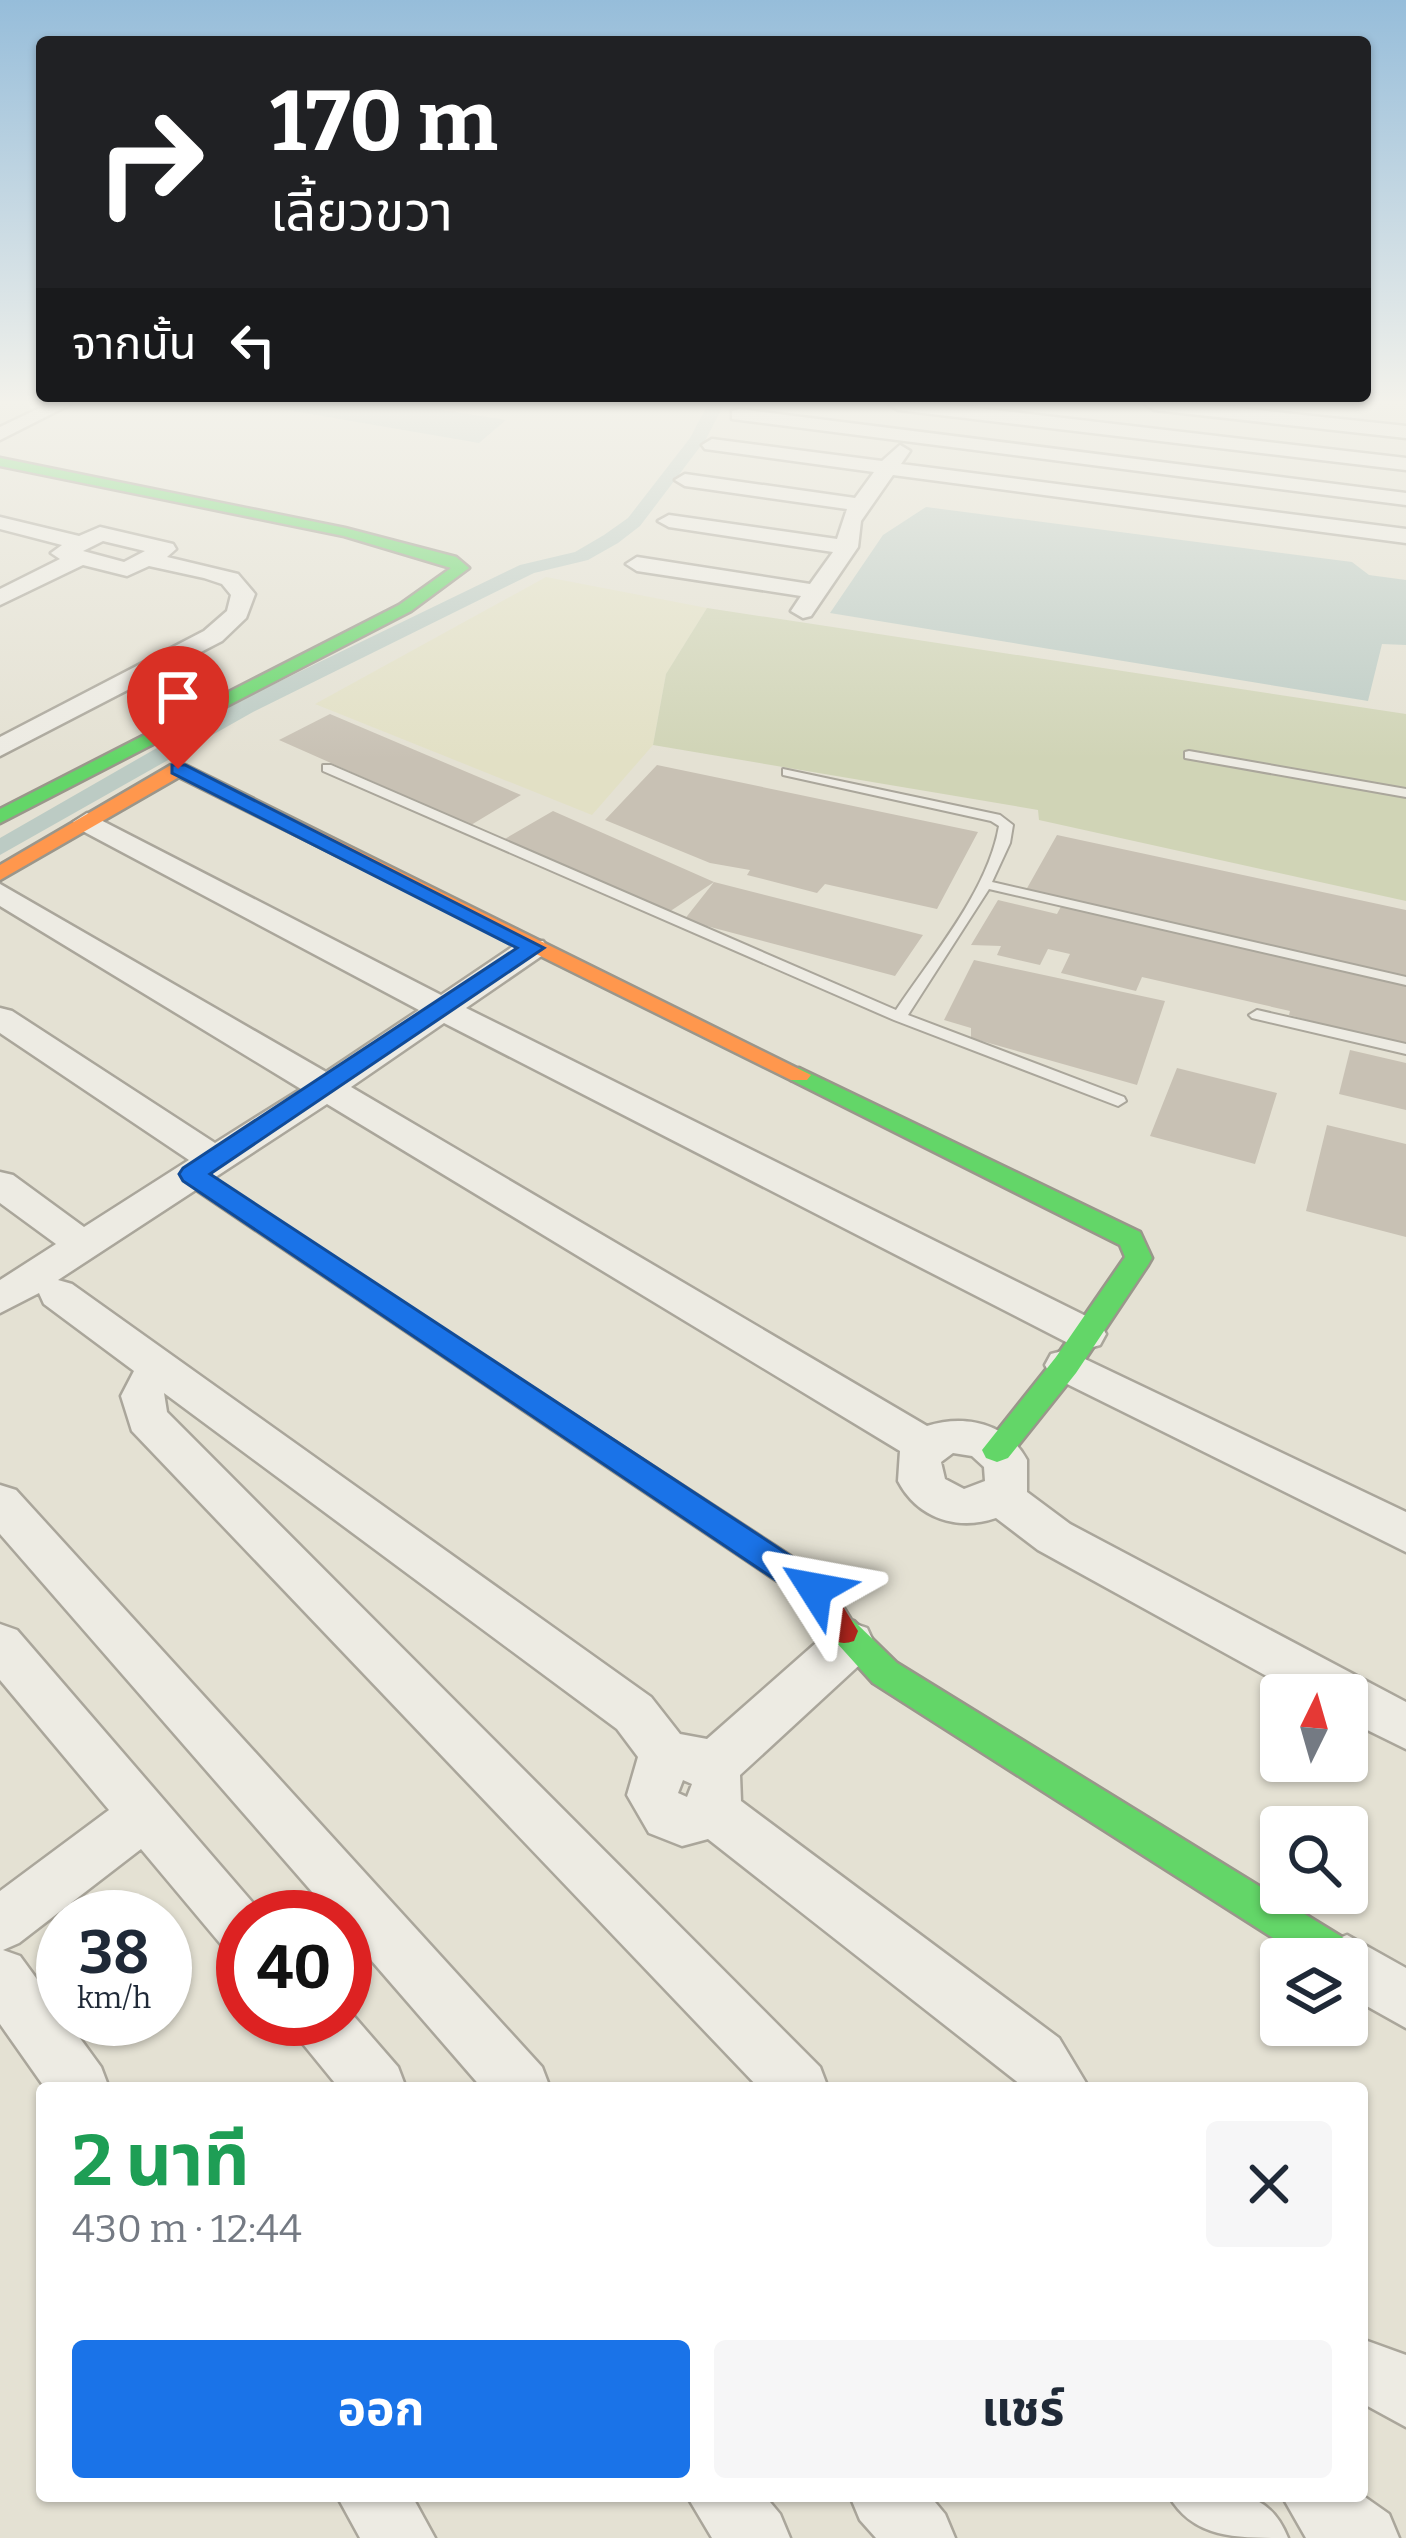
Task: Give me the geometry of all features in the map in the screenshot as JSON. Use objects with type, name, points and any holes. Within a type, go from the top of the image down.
[{"type":"street","points":[[0,817],[405,608],[461,568],[451,560],[298,522]]},
{"type":"street","points":[[678,522],[848,547]]},
{"type":"street","points":[[638,563],[810,601],[848,547],[850,522]]},
{"type":"street","points":[[1301,522],[1406,536]]},
{"type":"street","points":[[0,523],[75,551]]},
{"type":"street","points":[[0,598],[100,534],[165,548],[146,559],[230,579],[243,594],[238,613],[213,636],[0,748]]},
{"type":"street","points":[[0,585],[75,551]]},
{"type":"street","points":[[0,874],[178,769],[532,948],[1131,1239],[1139,1258],[1076,1350],[998,1473],[974,1508],[941,1502],[920,1481],[917,1468],[926,1446],[953,1436],[969,1436],[998,1473],[1054,1537],[1406,1727]]},
{"type":"street","points":[[87,822],[1076,1350],[1406,1533]]},
{"type":"street","points":[[0,893],[926,1446]]},
{"type":"street","points":[[0,1299],[325,1089],[532,948]]},
{"type":"street","points":[[0,1018],[203,1167],[815,1589],[850,1643],[885,1672],[1307,1938]]},
{"type":"street","points":[[0,1184],[83,1245]]},
{"type":"street","points":[[58,1294],[634,1713],[697,1780],[1040,2058],[1056,2082]]},
{"type":"street","points":[[158,1366],[142,1396],[147,1419],[793,2082]]},
{"type":"street","points":[[0,1503],[515,2082]]},
{"type":"street","points":[[697,1780],[850,1643]]},
{"type":"street","points":[[0,1645],[216,1898]]},
{"type":"street","points":[[0,1924],[146,1814]]},
{"type":"street","points":[[0,1976],[76,2082]]},
{"type":"street","points":[[1368,1976],[1406,2000]]},
{"type":"street","points":[[342,2046],[372,2082]]},
{"type":"street","points":[[375,2502],[401,2538]]},
{"type":"street","points":[[726,2502],[756,2538]]},
{"type":"street","points":[[889,2502],[921,2538]]},
{"type":"street","points":[[1210,2502],[1254,2538]]},
{"type":"street","points":[[1320,2502],[1365,2538]]},
{"type":"lane","points":[[1189,755],[1406,793]]},
{"type":"lane","points":[[327,768],[899,1017],[1118,1101]]},
{"type":"lane","points":[[788,772],[995,818],[1006,825],[984,884],[899,1017]]},
{"type":"lane","points":[[984,884],[1406,981]]},
{"type":"lane","points":[[1257,1015],[1406,1048]]},
{"type":"shaded area","points":[[902,522],[1046,522],[1352,562],[1369,575],[1406,580],[1406,645],[1382,644],[1368,701],[830,613],[883,535]]},
{"type":"shaded area","points":[[546,577],[707,608],[666,674],[653,745],[592,815],[315,704]]},
{"type":"green space","points":[[707,608],[1406,714],[1406,901],[1039,820],[1038,810],[653,745],[666,674]]},
{"type":"building","points":[[330,714],[521,795],[471,825],[279,740]]},
{"type":"building","points":[[657,765],[978,832],[937,909],[825,884],[817,893],[747,875],[750,870],[710,863],[605,820]]},
{"type":"building","points":[[553,811],[714,882],[666,914],[503,840]]},
{"type":"building","points":[[1057,835],[1406,910],[1406,1047],[1289,1015],[1290,1011],[1142,977],[1136,991],[1061,973],[1070,954],[1048,949],[1040,965],[997,955],[1001,946],[971,945],[998,900],[1057,914],[1065,899],[1026,890]]},
{"type":"building","points":[[714,882],[923,935],[895,976],[684,920]]},
{"type":"building","points":[[974,960],[1165,1001],[1137,1085],[971,1038],[971,1028],[944,1020]]},
{"type":"building","points":[[1350,1050],[1406,1063],[1406,1110],[1339,1094]]},
{"type":"building","points":[[1177,1068],[1277,1093],[1255,1164],[1150,1136]]},
{"type":"building","points":[[1327,1125],[1406,1144],[1406,1237],[1306,1211]]},
{"type":"waterway","points":[[0,848],[245,707],[527,569],[581,556],[633,522]]},
{"type":"traffic: fast","points":[[0,817],[405,608],[461,568],[451,560],[298,522]]},
{"type":"traffic: fast","points":[[799,1075],[1131,1239],[1139,1258],[1066,1365],[997,1450]]},
{"type":"traffic: fast","points":[[842,1631],[885,1673],[1308,1938]]},
{"type":"traffic: slow","points":[[0,874],[178,769],[799,1075]]},
{"type":"traffic: jam","points":[[192,1175],[815,1589],[842,1631]]},
{"type":"route","points":[[178,769],[532,948],[192,1174],[815,1589]]}]
